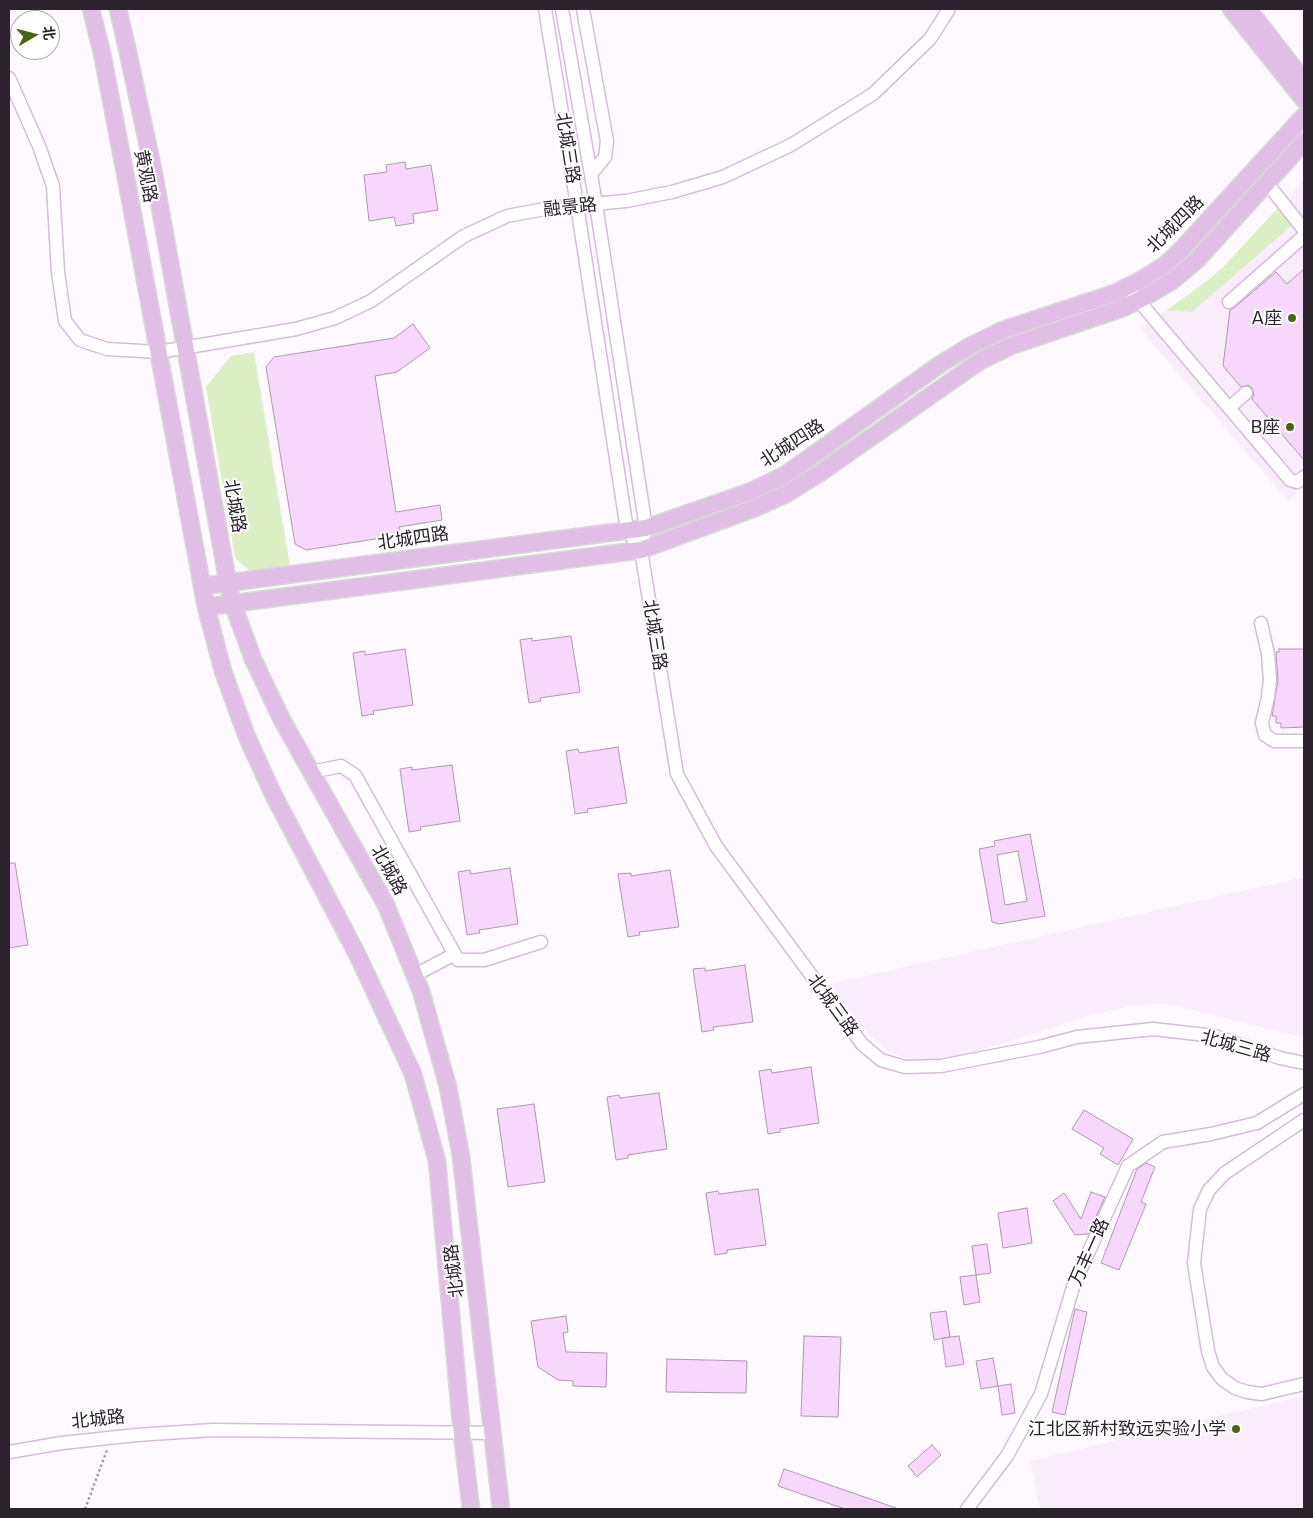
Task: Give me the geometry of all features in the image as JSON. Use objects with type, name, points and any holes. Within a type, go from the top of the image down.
[{"type":"main road","name":"黄观路","points":[[91,9],[102,53],[159,352]]},
{"type":"main road","name":"黄观路","points":[[118,9],[153,169],[186,347]]},
{"type":"main road","points":[[1231,9],[1304,100]]},
{"type":"main road","points":[[1248,9],[1304,81]]},
{"type":"main road","name":"北城四路","points":[[203,586],[646,528],[749,492],[785,475],[939,365],[970,346],[1003,330],[1115,293],[1165,265],[1180,252],[1304,116]]},
{"type":"main road","points":[[206,607],[641,550],[755,508],[788,493],[820,474],[980,361],[1011,346],[1123,308],[1172,281],[1196,261],[1304,142]]},
{"type":"main road","name":"北城路","points":[[186,347],[233,604],[253,660],[282,720],[386,905],[421,991],[448,1087],[461,1156],[501,1509]]},
{"type":"main road","name":"北城路","points":[[159,352],[206,607],[223,671],[247,737],[273,794],[357,954],[413,1074],[437,1160],[462,1434],[471,1509]]},
{"type":"street","name":"北城三路","points":[[545,9],[627,530],[641,550]]},
{"type":"street","name":"北城三路","points":[[562,9],[596,204],[646,528],[641,550],[678,774],[716,846],[862,1044],[881,1060],[905,1067],[941,1066],[1039,1047],[1077,1037],[1153,1029],[1216,1036],[1280,1058],[1304,1063]]},
{"type":"street","points":[[583,9],[607,141],[605,156],[591,174]]},
{"type":"street","name":"融景路","points":[[9,78],[39,146],[53,186],[58,272],[65,321],[80,340],[107,349],[159,352],[296,329],[335,318],[371,301],[464,236],[493,222],[520,213],[577,205],[626,201],[672,192],[723,178],[791,145],[873,94],[930,39],[949,9]]},
{"type":"street","points":[[1267,182],[1304,230]]},
{"type":"street","points":[[1228,302],[1304,236]]},
{"type":"street","points":[[1126,287],[1290,480],[1297,482],[1304,476]]},
{"type":"street","points":[[1229,408],[1246,393]]},
{"type":"street","points":[[1261,622],[1268,654],[1270,680],[1262,723],[1265,735],[1274,741],[1304,741]]},
{"type":"street","points":[[311,772],[341,766],[355,775],[453,955],[458,960],[484,960],[541,942]]},
{"type":"street","points":[[415,975],[453,955]]},
{"type":"street","name":"万丰一路","points":[[967,1509],[1007,1456],[1041,1394],[1074,1284],[1128,1166],[1163,1142],[1211,1134],[1257,1123],[1304,1094]]},
{"type":"street","points":[[1304,1120],[1225,1173],[1209,1190],[1200,1209],[1194,1263],[1208,1351],[1213,1367],[1222,1379],[1235,1388],[1262,1394],[1304,1384]]},
{"type":"street","name":"北城路","points":[[9,1452],[111,1438],[213,1430],[492,1433]]},
{"type":"path","points":[[85,1509],[111,1438]]},
{"type":"shaded area","points":[[1304,180],[1304,487],[1288,501],[1140,329],[1206,282],[1224,266]]},
{"type":"shaded area","points":[[1304,877],[1304,1038],[1168,1004],[1137,1005],[1091,1015],[969,1054],[926,1060],[901,1057],[886,1050],[866,1032],[829,984]]},
{"type":"shaded area","name":"江北区新村致远实验小学","points":[[1304,1396],[1304,1509],[1040,1509],[1030,1461]]},
{"type":"green space","points":[[1278,208],[1292,225],[1192,312],[1167,310],[1206,282],[1224,266]]},
{"type":"green space","points":[[254,352],[290,566],[252,573],[235,558],[206,387],[231,356]]},
{"type":"building","points":[[405,162],[406,169],[431,165],[438,210],[413,214],[414,223],[396,226],[394,217],[369,221],[364,175],[387,172],[386,165]]},
{"type":"building","points":[[1304,269],[1304,460],[1252,399],[1254,395],[1252,388],[1248,385],[1241,387],[1223,366],[1230,310],[1276,272],[1287,284]]},
{"type":"building","points":[[413,324],[430,348],[397,372],[375,376],[396,512],[440,505],[442,520],[399,527],[400,535],[306,550],[295,544],[266,367],[274,357],[394,338]]},
{"type":"building","points":[[571,636],[580,692],[540,698],[541,701],[529,703],[520,640],[532,638],[532,641]]},
{"type":"building","points":[[405,649],[413,705],[373,711],[374,714],[362,716],[353,653],[365,651],[365,655]]},
{"type":"building","points":[[1279,649],[1304,649],[1304,727],[1281,728],[1281,723],[1276,723],[1276,716],[1272,716],[1278,681],[1276,652],[1279,652]]},
{"type":"building","points":[[618,747],[627,803],[587,809],[588,812],[575,814],[566,751],[578,749],[579,753]]},
{"type":"building","points":[[452,765],[460,821],[420,827],[421,830],[409,832],[400,769],[412,767],[412,770]]},
{"type":"building","points":[[1030,834],[1045,916],[999,924],[992,922],[979,849],[995,846],[994,841]],"holes":[[[1018,851],[1027,901],[1005,905],[997,855]]]},
{"type":"building","points":[[9,863],[15,863],[28,945],[9,948]]},
{"type":"building","points":[[510,868],[518,924],[479,930],[480,933],[467,935],[458,872],[470,870],[471,874]]},
{"type":"building","points":[[670,870],[679,927],[639,932],[640,935],[628,937],[618,874],[631,873],[631,876]]},
{"type":"building","points":[[745,965],[753,1022],[713,1027],[714,1030],[702,1032],[693,969],[705,968],[705,971]]},
{"type":"building","points":[[811,1067],[819,1123],[780,1129],[780,1132],[768,1134],[759,1071],[771,1069],[772,1073]]},
{"type":"building","points":[[659,1093],[667,1149],[628,1155],[628,1158],[616,1160],[607,1097],[619,1095],[620,1098]]},
{"type":"building","points":[[534,1104],[545,1182],[508,1187],[497,1109]]},
{"type":"building","points":[[1084,1110],[1133,1139],[1118,1165],[1100,1154],[1104,1148],[1072,1129]]},
{"type":"building","points":[[1146,1163],[1155,1167],[1141,1202],[1146,1204],[1119,1270],[1101,1263],[1137,1169]]},
{"type":"building","points":[[758,1189],[766,1245],[727,1250],[727,1253],[715,1255],[706,1193],[718,1191],[719,1194]]},
{"type":"building","points":[[1091,1192],[1105,1197],[1088,1234],[1075,1235],[1053,1201],[1064,1193],[1081,1219]]},
{"type":"building","points":[[1027,1208],[1032,1243],[1003,1248],[998,1213]]},
{"type":"building","points":[[987,1244],[991,1273],[976,1275],[972,1246]]},
{"type":"building","points":[[976,1275],[980,1302],[964,1305],[960,1277]]},
{"type":"building","points":[[1075,1309],[1087,1312],[1065,1415],[1052,1412]]},
{"type":"building","points":[[946,1311],[950,1337],[934,1340],[930,1313]]},
{"type":"building","points":[[566,1316],[568,1332],[563,1333],[566,1352],[607,1353],[606,1387],[573,1386],[573,1381],[558,1380],[538,1367],[531,1321]]},
{"type":"building","points":[[804,1336],[841,1337],[838,1417],[801,1416]]},
{"type":"building","points":[[959,1336],[964,1364],[946,1367],[942,1338]]},
{"type":"building","points":[[993,1358],[998,1386],[981,1389],[976,1361]]},
{"type":"building","points":[[667,1359],[747,1361],[746,1393],[666,1392]]},
{"type":"building","points":[[1011,1384],[1015,1413],[1002,1415],[998,1386]]},
{"type":"building","points":[[932,1445],[941,1455],[917,1477],[908,1466]]},
{"type":"building","points":[[784,1469],[896,1508],[845,1509],[778,1486]]},
{"type":"place","name":"A座","points":[[1292,318]]},
{"type":"place","name":"B座","points":[[1290,427]]},
{"type":"place","name":"江北区新村致远实验小学","points":[[1236,1429]]}]
